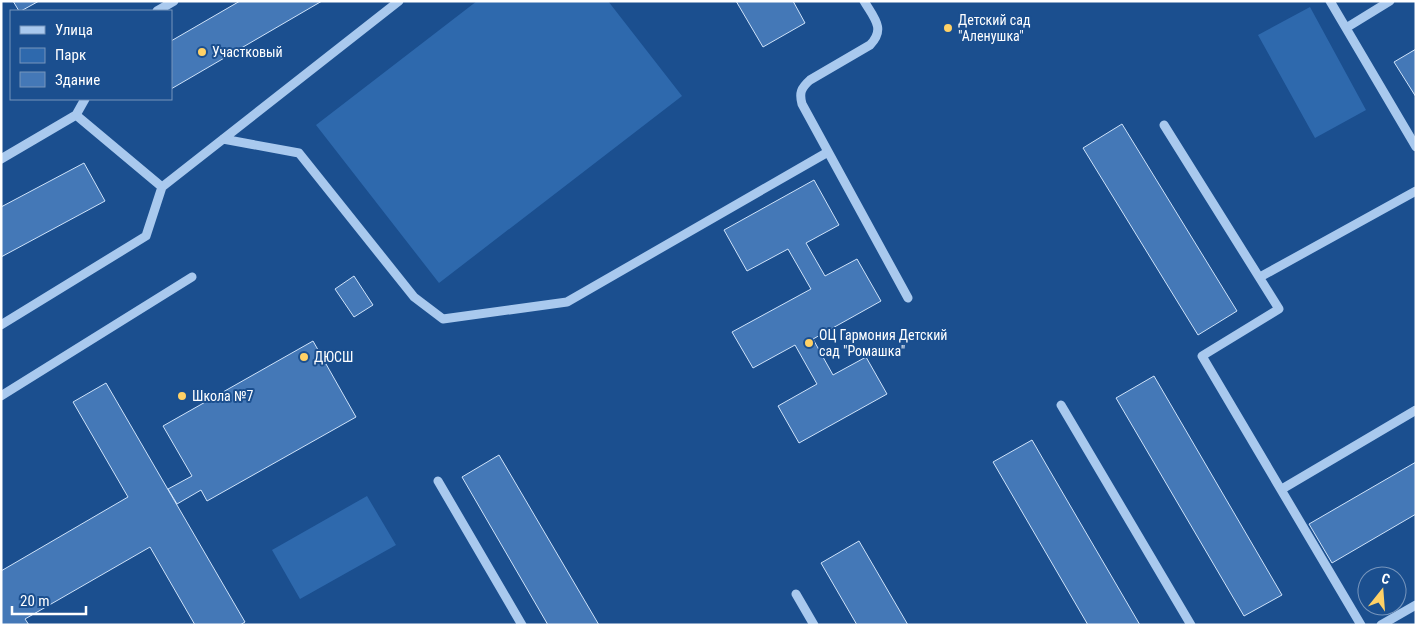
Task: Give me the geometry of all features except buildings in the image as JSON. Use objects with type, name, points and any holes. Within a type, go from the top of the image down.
[{"type":"street","points":[[159,10],[174,1]]},
{"type":"street","points":[[1,324],[146,236],[162,187],[399,1]]},
{"type":"street","points":[[864,1],[879,28],[878,37],[870,45],[810,80],[802,87],[800,95],[802,104],[908,298]]},
{"type":"street","points":[[1330,1],[1416,147]]},
{"type":"street","points":[[1346,28],[1390,1]]},
{"type":"street","points":[[1,158],[76,116],[84,100]]},
{"type":"street","points":[[76,116],[162,187]]},
{"type":"street","points":[[1164,124],[1280,309],[1202,356],[1361,625]]},
{"type":"street","points":[[223,139],[299,153],[414,297],[443,319],[567,302],[828,152]]},
{"type":"street","points":[[1260,277],[1416,191]]},
{"type":"street","points":[[1,396],[192,277]]},
{"type":"street","points":[[1060,405],[1191,625]]},
{"type":"street","points":[[1282,489],[1416,410]]},
{"type":"street","points":[[438,481],[522,625]]},
{"type":"street","points":[[796,594],[814,625]]},
{"type":"street","points":[[1381,625],[1416,605]]},
{"type":"green space","points":[[477,1],[608,1],[682,96],[439,283],[316,125]]},
{"type":"green space","points":[[1310,7],[1366,110],[1315,138],[1258,35]]},
{"type":"green space","points":[[367,496],[396,545],[300,599],[272,550]]},
{"type":"place","name":"Детский сад \"Аленушка\"","points":[[948,28]]},
{"type":"place","name":"Участковый","points":[[202,52]]},
{"type":"place","name":"ОЦ Гармония Детский сад \"Ромашка\"","points":[[809,343]]},
{"type":"place","name":"ДЮСШ","points":[[304,357]]},
{"type":"place","name":"Школа №7","points":[[182,396]]}]
